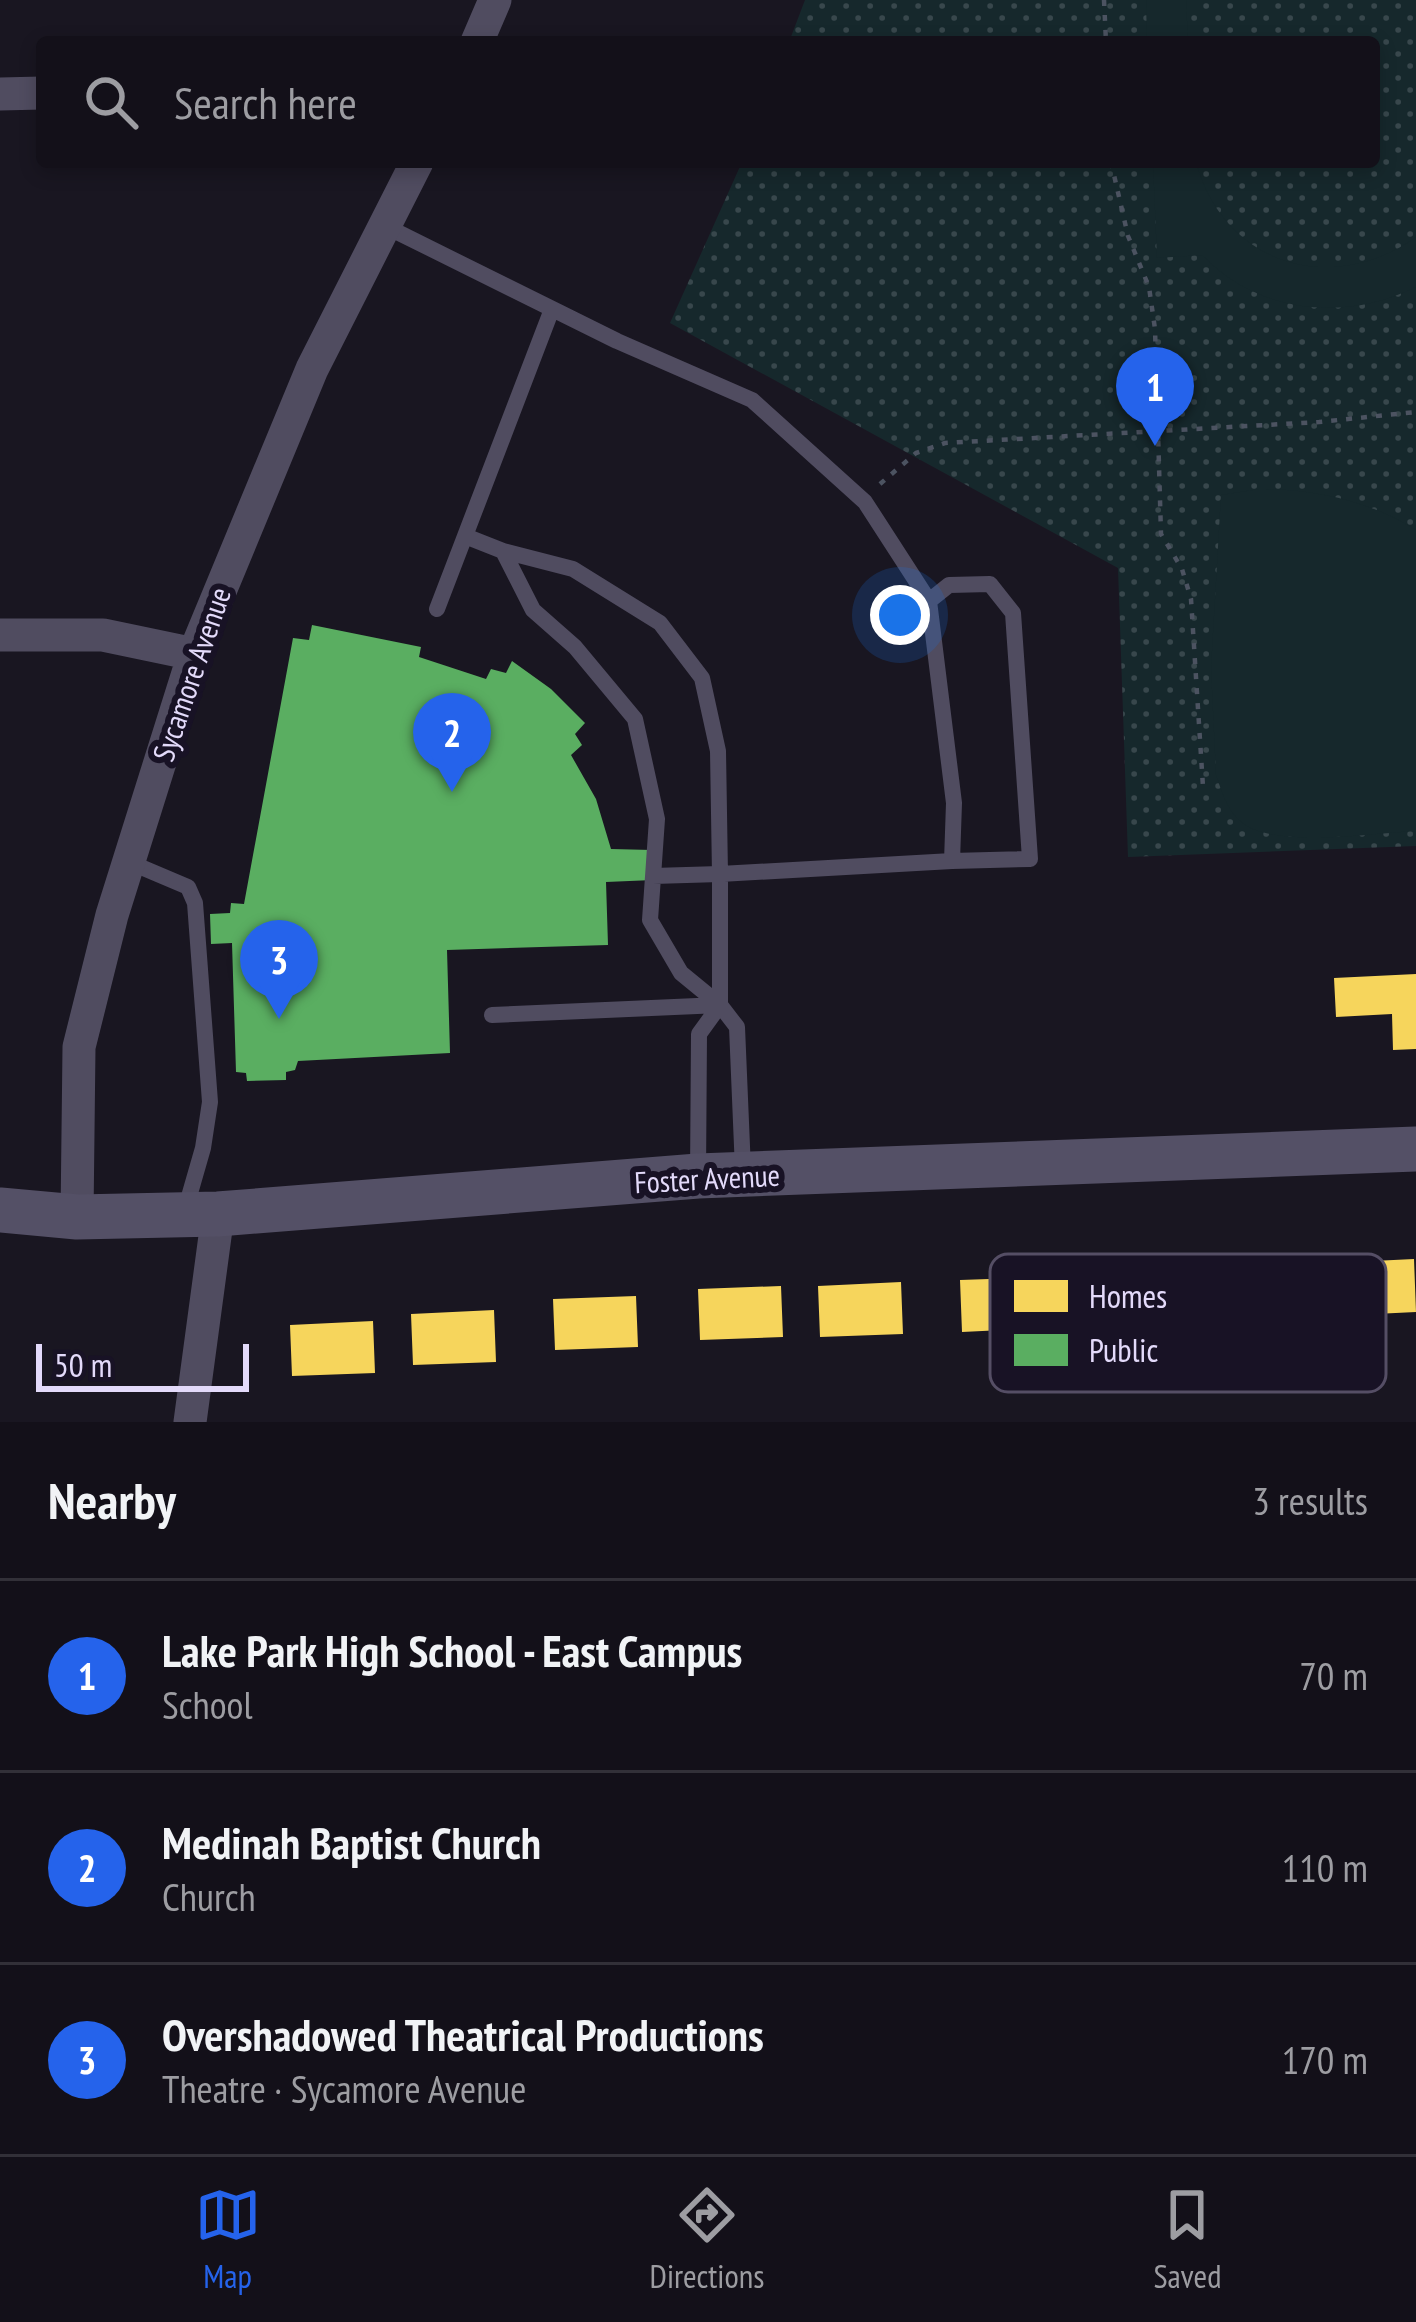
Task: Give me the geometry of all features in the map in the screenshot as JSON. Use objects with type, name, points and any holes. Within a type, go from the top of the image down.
[{"type":"street","points":[[479,36],[495,0]]},
{"type":"street","points":[[0,94],[36,93]]},
{"type":"street","name":"Sycamore Avenue","points":[[77,1217],[79,1047],[129,862],[194,654],[312,369],[414,168]]},
{"type":"street","points":[[0,635],[103,635],[194,654]]},
{"type":"street","name":"Foster Avenue","points":[[0,1210],[77,1217],[201,1214],[698,1176],[1416,1149]]},
{"type":"street","points":[[190,1422],[201,1214]]},
{"type":"lane","points":[[385,226],[752,400],[862,500],[929,601],[954,803],[952,861]]},
{"type":"lane","points":[[437,609],[552,309]]},
{"type":"lane","points":[[465,536],[573,569],[660,623],[702,678],[718,751],[720,1005],[699,1034],[698,1176]]},
{"type":"lane","points":[[503,551],[533,610],[575,647],[635,719],[657,819],[650,920],[681,973],[720,1005],[737,1027],[743,1174]]},
{"type":"lane","points":[[653,876],[1030,859],[1013,613],[990,584],[949,585],[929,601]]},
{"type":"lane","points":[[129,862],[188,887],[195,903],[210,1102],[201,1214]]},
{"type":"lane","points":[[492,1015],[720,1005]]},
{"type":"path","points":[[1104,0],[1106,36]]},
{"type":"path","points":[[1112,168],[1128,236],[1149,287],[1155,329],[1161,534],[1182,568],[1191,599],[1202,787]]},
{"type":"path","points":[[862,500],[916,453],[945,443],[1319,422],[1416,412]]},
{"type":"shaded area","points":[[805,0],[1416,0],[1416,846],[1128,857],[1118,568],[670,323],[739,168],[1380,168],[1380,36],[791,36]]},
{"type":"shaded area","points":[[1146,0],[1186,0],[1188,36],[1147,36]]},
{"type":"shaded area","points":[[1153,168],[1198,168],[1210,197],[1230,226],[1256,247],[1285,261],[1317,267],[1350,265],[1384,255],[1416,237],[1416,287],[1361,305],[1304,306],[1250,290],[1202,255],[1157,258]]},
{"type":"shaded area","points":[[1259,489],[1340,498],[1416,530],[1416,831],[1279,836],[1244,824],[1226,802],[1216,775],[1211,668],[1221,495]]},
{"type":"building: Homes","points":[[1416,974],[1416,1049],[1393,1050],[1392,1014],[1336,1017],[1334,978]]},
{"type":"building: Homes","points":[[1414,1259],[1416,1312],[1386,1313],[1386,1260]]},
{"type":"building: Homes","points":[[990,1279],[990,1331],[962,1332],[960,1280]]},
{"type":"building: Homes","points":[[901,1282],[903,1334],[820,1337],[818,1286]]},
{"type":"building: Homes","points":[[781,1286],[783,1337],[700,1340],[698,1289]]},
{"type":"building: Homes","points":[[636,1296],[638,1347],[555,1350],[553,1299]]},
{"type":"building: Homes","points":[[494,1310],[496,1362],[413,1365],[411,1314]]},
{"type":"building: Homes","points":[[373,1321],[375,1373],[292,1376],[290,1325]]},
{"type":"building: Public","points":[[312,625],[421,647],[419,657],[486,679],[491,669],[506,673],[512,661],[551,689],[585,723],[575,734],[582,745],[571,755],[596,799],[611,849],[652,850],[653,880],[606,882],[608,945],[447,950],[450,1053],[298,1061],[295,1070],[286,1072],[286,1080],[247,1081],[246,1073],[236,1072],[232,943],[211,944],[210,914],[230,913],[231,903],[244,904],[293,638],[309,640]]},
{"type":"place","name":"Lake Park High School - East Campus","points":[[1155,446]]},
{"type":"place","name":"Medinah Baptist Church","points":[[452,792]]},
{"type":"place","name":"Overshadowed Theatrical Productions","points":[[279,1019]]}]
